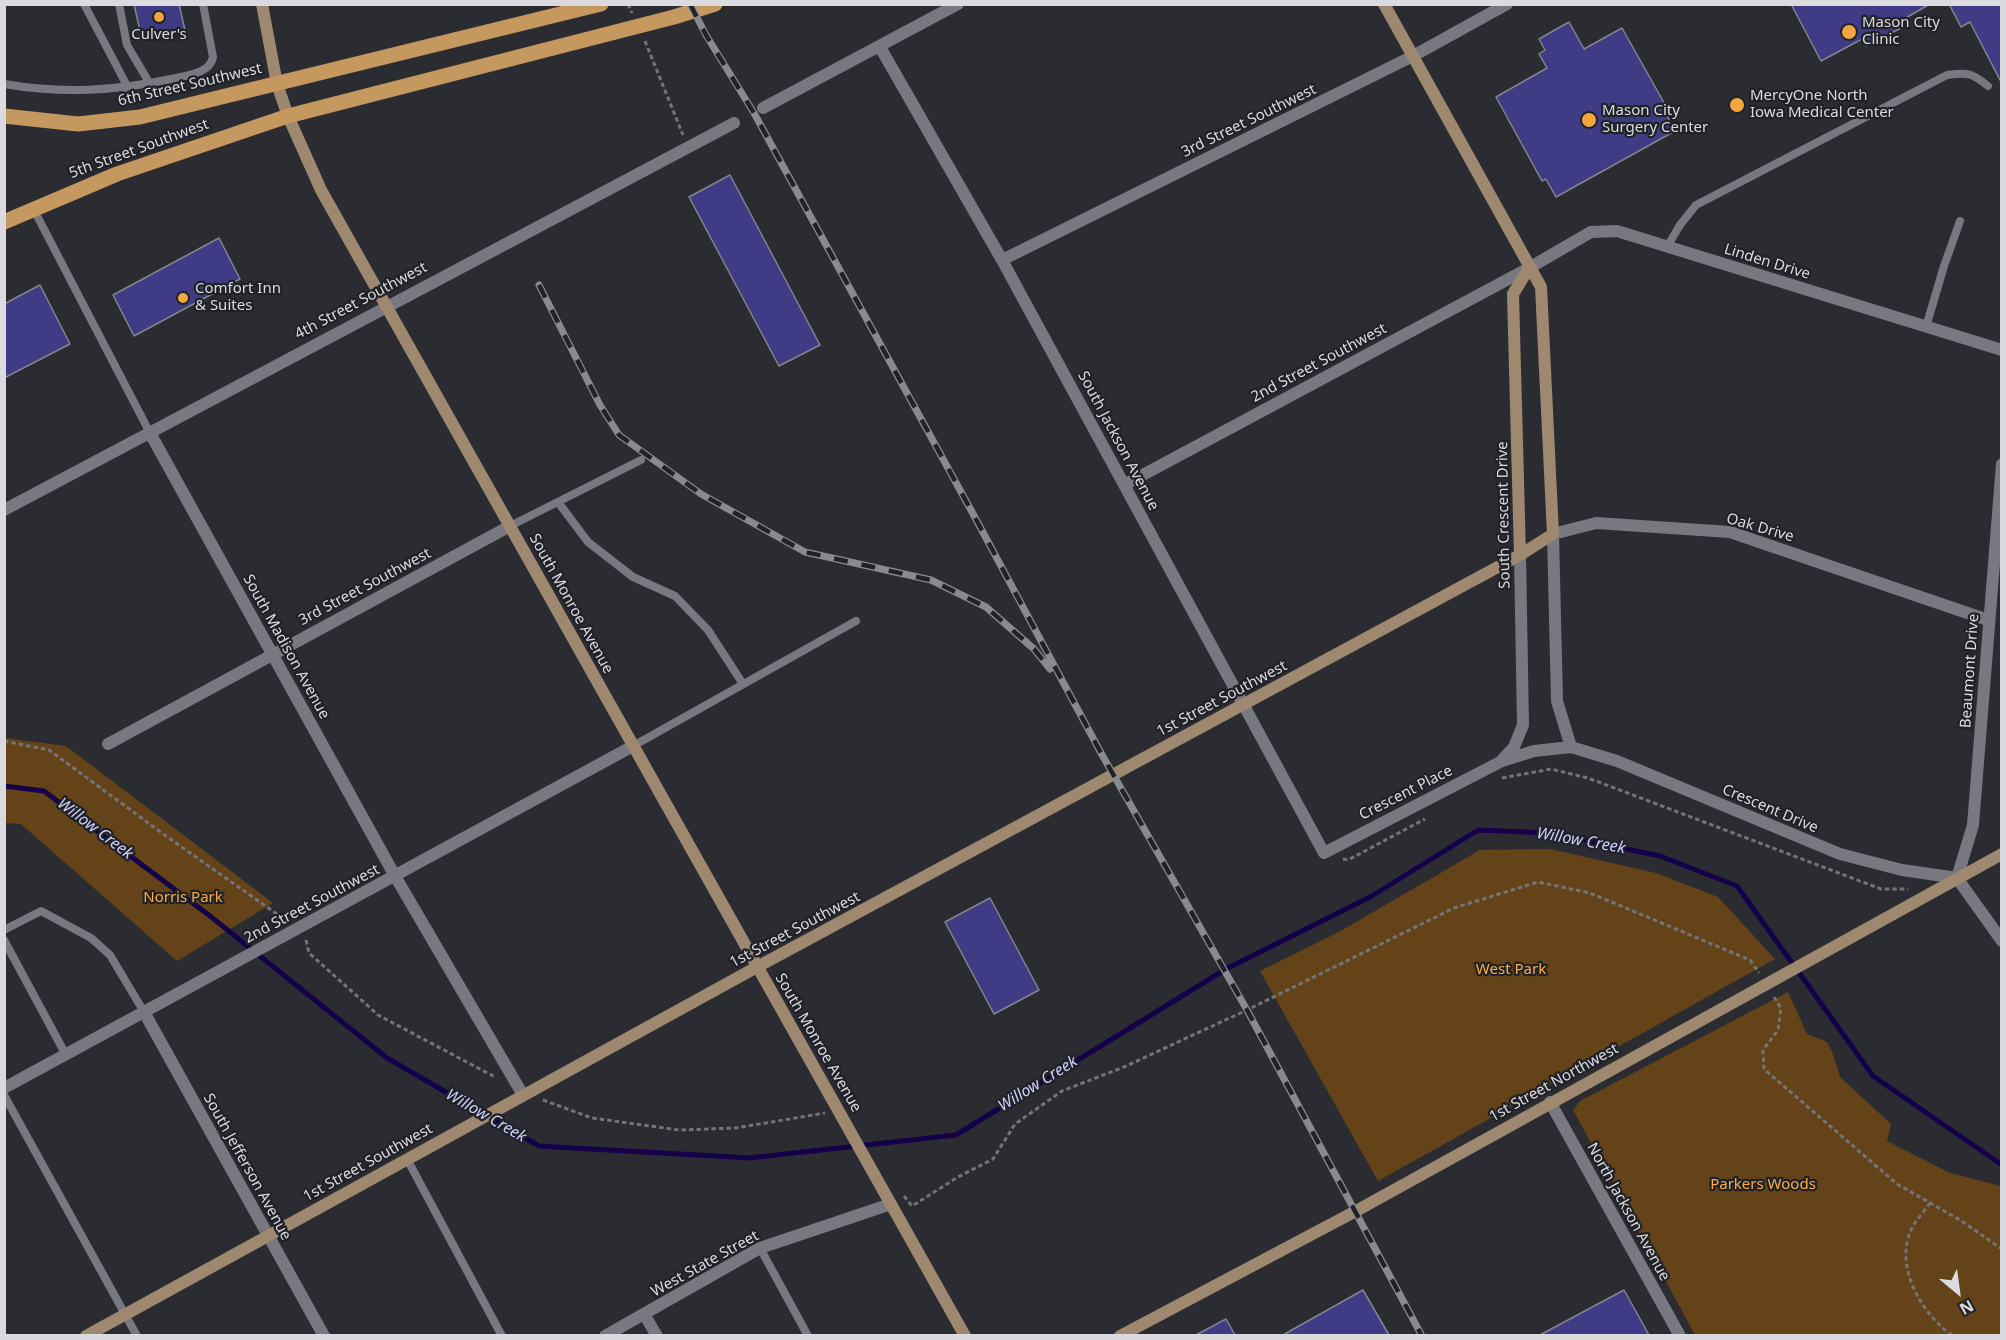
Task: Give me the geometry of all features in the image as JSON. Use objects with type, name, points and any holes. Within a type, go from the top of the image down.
[{"type":"main road","name":"South Monroe Avenue","points":[[262,4],[277,84],[288,116],[321,190],[965,1335]]},
{"type":"main road","points":[[277,84],[601,4]]},
{"type":"main road","points":[[288,116],[674,17],[715,4]]},
{"type":"main road","points":[[1384,4],[1541,287],[1553,534]]},
{"type":"main road","name":"6th Street Southwest","points":[[4,116],[78,124],[130,118],[277,84]]},
{"type":"main road","name":"5th Street Southwest","points":[[4,222],[117,174],[288,116]]},
{"type":"main road","name":"South Crescent Drive","points":[[1520,555],[1513,294],[1529,268]]},
{"type":"main road","name":"Oak Drive","points":[[1520,555],[1553,534]]},
{"type":"main road","name":"1st Street Southwest","points":[[86,1335],[757,967],[1520,555]]},
{"type":"main road","name":"1st Street Northwest","points":[[1120,1335],[1356,1211],[2001,854]]},
{"type":"street","points":[[763,108],[958,4]]},
{"type":"street","name":"3rd Street Southwest","points":[[1002,261],[1413,56],[1507,4]]},
{"type":"street","name":"South Jackson Avenue","points":[[880,47],[1002,261],[1324,853]]},
{"type":"street","name":"4th Street Southwest","points":[[4,510],[734,123]]},
{"type":"street","name":"Linden Drive","points":[[1529,268],[1591,232],[1617,231],[2001,350]]},
{"type":"street","name":"2nd Street Southwest","points":[[1124,485],[1529,268]]},
{"type":"street","name":"South Madison Avenue","points":[[150,433],[395,876],[521,1097]]},
{"type":"street","name":"Beaumont Drive","points":[[1957,878],[1973,825],[2001,464]]},
{"type":"street","name":"Oak Drive","points":[[1553,534],[1596,522],[1731,532],[1988,620]]},
{"type":"street","name":"3rd Street Southwest","points":[[108,744],[510,526]]},
{"type":"street","points":[[1553,534],[1557,701],[1571,747]]},
{"type":"street","name":"South Crescent Drive","points":[[1502,760],[1514,747],[1522,725],[1520,555]]},
{"type":"street","name":"2nd Street Southwest","points":[[4,1088],[633,746]]},
{"type":"street","name":"Crescent Drive","points":[[1502,760],[1534,750],[1571,747],[1617,761],[1840,854],[1902,870],[1957,878]]},
{"type":"street","name":"Crescent Place","points":[[1324,853],[1502,760]]},
{"type":"street","points":[[1957,878],[2001,941]]},
{"type":"street","name":"South Jefferson Avenue","points":[[144,1012],[324,1335]]},
{"type":"street","name":"North Jackson Avenue","points":[[1550,1102],[1680,1335]]},
{"type":"street","name":"West State Street","points":[[605,1335],[760,1248],[891,1204]]},
{"type":"street","points":[[644,1314],[657,1335]]},
{"type":"lane","points":[[84,4],[125,82],[125,88]]},
{"type":"lane","points":[[119,4],[127,45],[148,84]]},
{"type":"lane","points":[[4,84],[80,91],[125,88],[198,73],[212,62],[213,57],[203,4]]},
{"type":"lane","points":[[1667,248],[1680,225],[1696,205],[1947,75],[1973,74],[1988,86]]},
{"type":"lane","name":"South Madison Avenue","points":[[33,208],[150,433]]},
{"type":"lane","points":[[1926,327],[1960,221]]},
{"type":"lane","points":[[510,526],[641,460]]},
{"type":"lane","points":[[558,501],[588,542],[633,577],[675,596],[708,630],[743,684]]},
{"type":"lane","points":[[633,746],[856,621]]},
{"type":"lane","points":[[4,930],[41,911],[91,938],[110,955],[144,1012]]},
{"type":"lane","points":[[4,940],[66,1055]]},
{"type":"lane","points":[[4,1095],[136,1335]]},
{"type":"lane","points":[[407,1159],[502,1335]]},
{"type":"lane","points":[[760,1248],[808,1335]]},
{"type":"path","points":[[646,43],[688,147]]},
{"type":"path","points":[[4,741],[49,750],[286,920],[289,933],[307,940],[309,953],[378,1015],[499,1078]]},
{"type":"path","points":[[1501,778],[1551,769],[1588,778],[1881,889],[1917,887]]},
{"type":"path","points":[[1324,853],[1348,860],[1430,816]]},
{"type":"path","points":[[897,1188],[912,1206],[958,1177],[993,1159],[1015,1124],[1062,1090],[1124,1067],[1247,1010],[1454,908],[1538,882],[1590,893],[1750,960],[1762,979]]},
{"type":"path","points":[[1769,988],[1781,1008],[1778,1030],[1763,1050],[1764,1069],[1897,1184],[1960,1220],[2001,1250]]},
{"type":"path","points":[[521,1097],[553,1102],[592,1118],[679,1130],[736,1128],[819,1113],[841,1114]]},
{"type":"path","points":[[1930,1203],[1913,1227],[1907,1249],[1908,1276],[1918,1297],[1939,1326],[1953,1335]]},
{"type":"green space","name":"Norris Park","points":[[5,738],[66,746],[273,903],[177,961],[21,824],[5,823]]},
{"type":"green space","name":"West Park","points":[[1550,849],[1656,873],[1718,897],[1775,959],[1378,1181],[1260,971],[1339,932],[1480,850]]},
{"type":"green space","name":"Parkers Woods","points":[[1788,992],[1807,1034],[1827,1042],[1840,1077],[1891,1124],[1887,1141],[1950,1173],[2001,1186],[2001,1335],[1695,1335],[1573,1110],[1580,1101]]},
{"type":"building","name":"Culver's","points":[[134,4],[179,4],[185,30],[142,40]]},
{"type":"building","name":"Mason City Clinic","points":[[1791,4],[1930,4],[1902,20],[1905,26],[1866,46],[1862,39],[1821,61]]},
{"type":"building","points":[[1949,4],[2001,4],[2001,82],[1970,22],[1961,27]]},
{"type":"building","name":"Mason City Surgery Center","points":[[1569,22],[1584,49],[1622,28],[1667,108],[1664,110],[1675,131],[1556,197],[1546,179],[1542,181],[1496,97],[1547,68],[1539,54],[1545,50],[1539,39]]},
{"type":"building","points":[[730,175],[820,345],[779,366],[689,197]]},
{"type":"building","points":[[219,238],[240,279],[134,336],[113,295]]},
{"type":"building","points":[[40,285],[70,344],[4,378],[4,304]]},
{"type":"building","points":[[990,898],[1039,990],[994,1014],[945,922]]},
{"type":"building","points":[[1363,1290],[1389,1335],[1283,1335]]},
{"type":"building","points":[[1624,1290],[1649,1335],[1540,1335]]},
{"type":"building","points":[[1226,1319],[1235,1335],[1196,1335]]},
{"type":"waterway","name":"Willow Creek","points":[[4,786],[44,791],[210,916],[387,1058],[539,1146],[749,1158],[956,1135],[1226,969],[1372,896],[1478,830],[1550,833],[1660,856],[1737,886],[1873,1076],[2002,1165]]},
{"type":"railway","points":[[690,4],[706,35],[754,113],[1101,753],[1247,1010],[1422,1336]]},
{"type":"railway","points":[[539,285],[600,405],[619,435],[701,494],[805,552],[931,580],[986,607],[1034,649],[1050,669]]},
{"type":"place","name":"Culver's","points":[[159,17]]},
{"type":"place","name":"Mason City Clinic","points":[[1849,32]]},
{"type":"place","name":"MercyOne North Iowa Medical Center","points":[[1737,105]]},
{"type":"place","name":"Mason City Surgery Center","points":[[1589,120]]},
{"type":"place","name":"Comfort Inn & Suites","points":[[183,298]]}]
